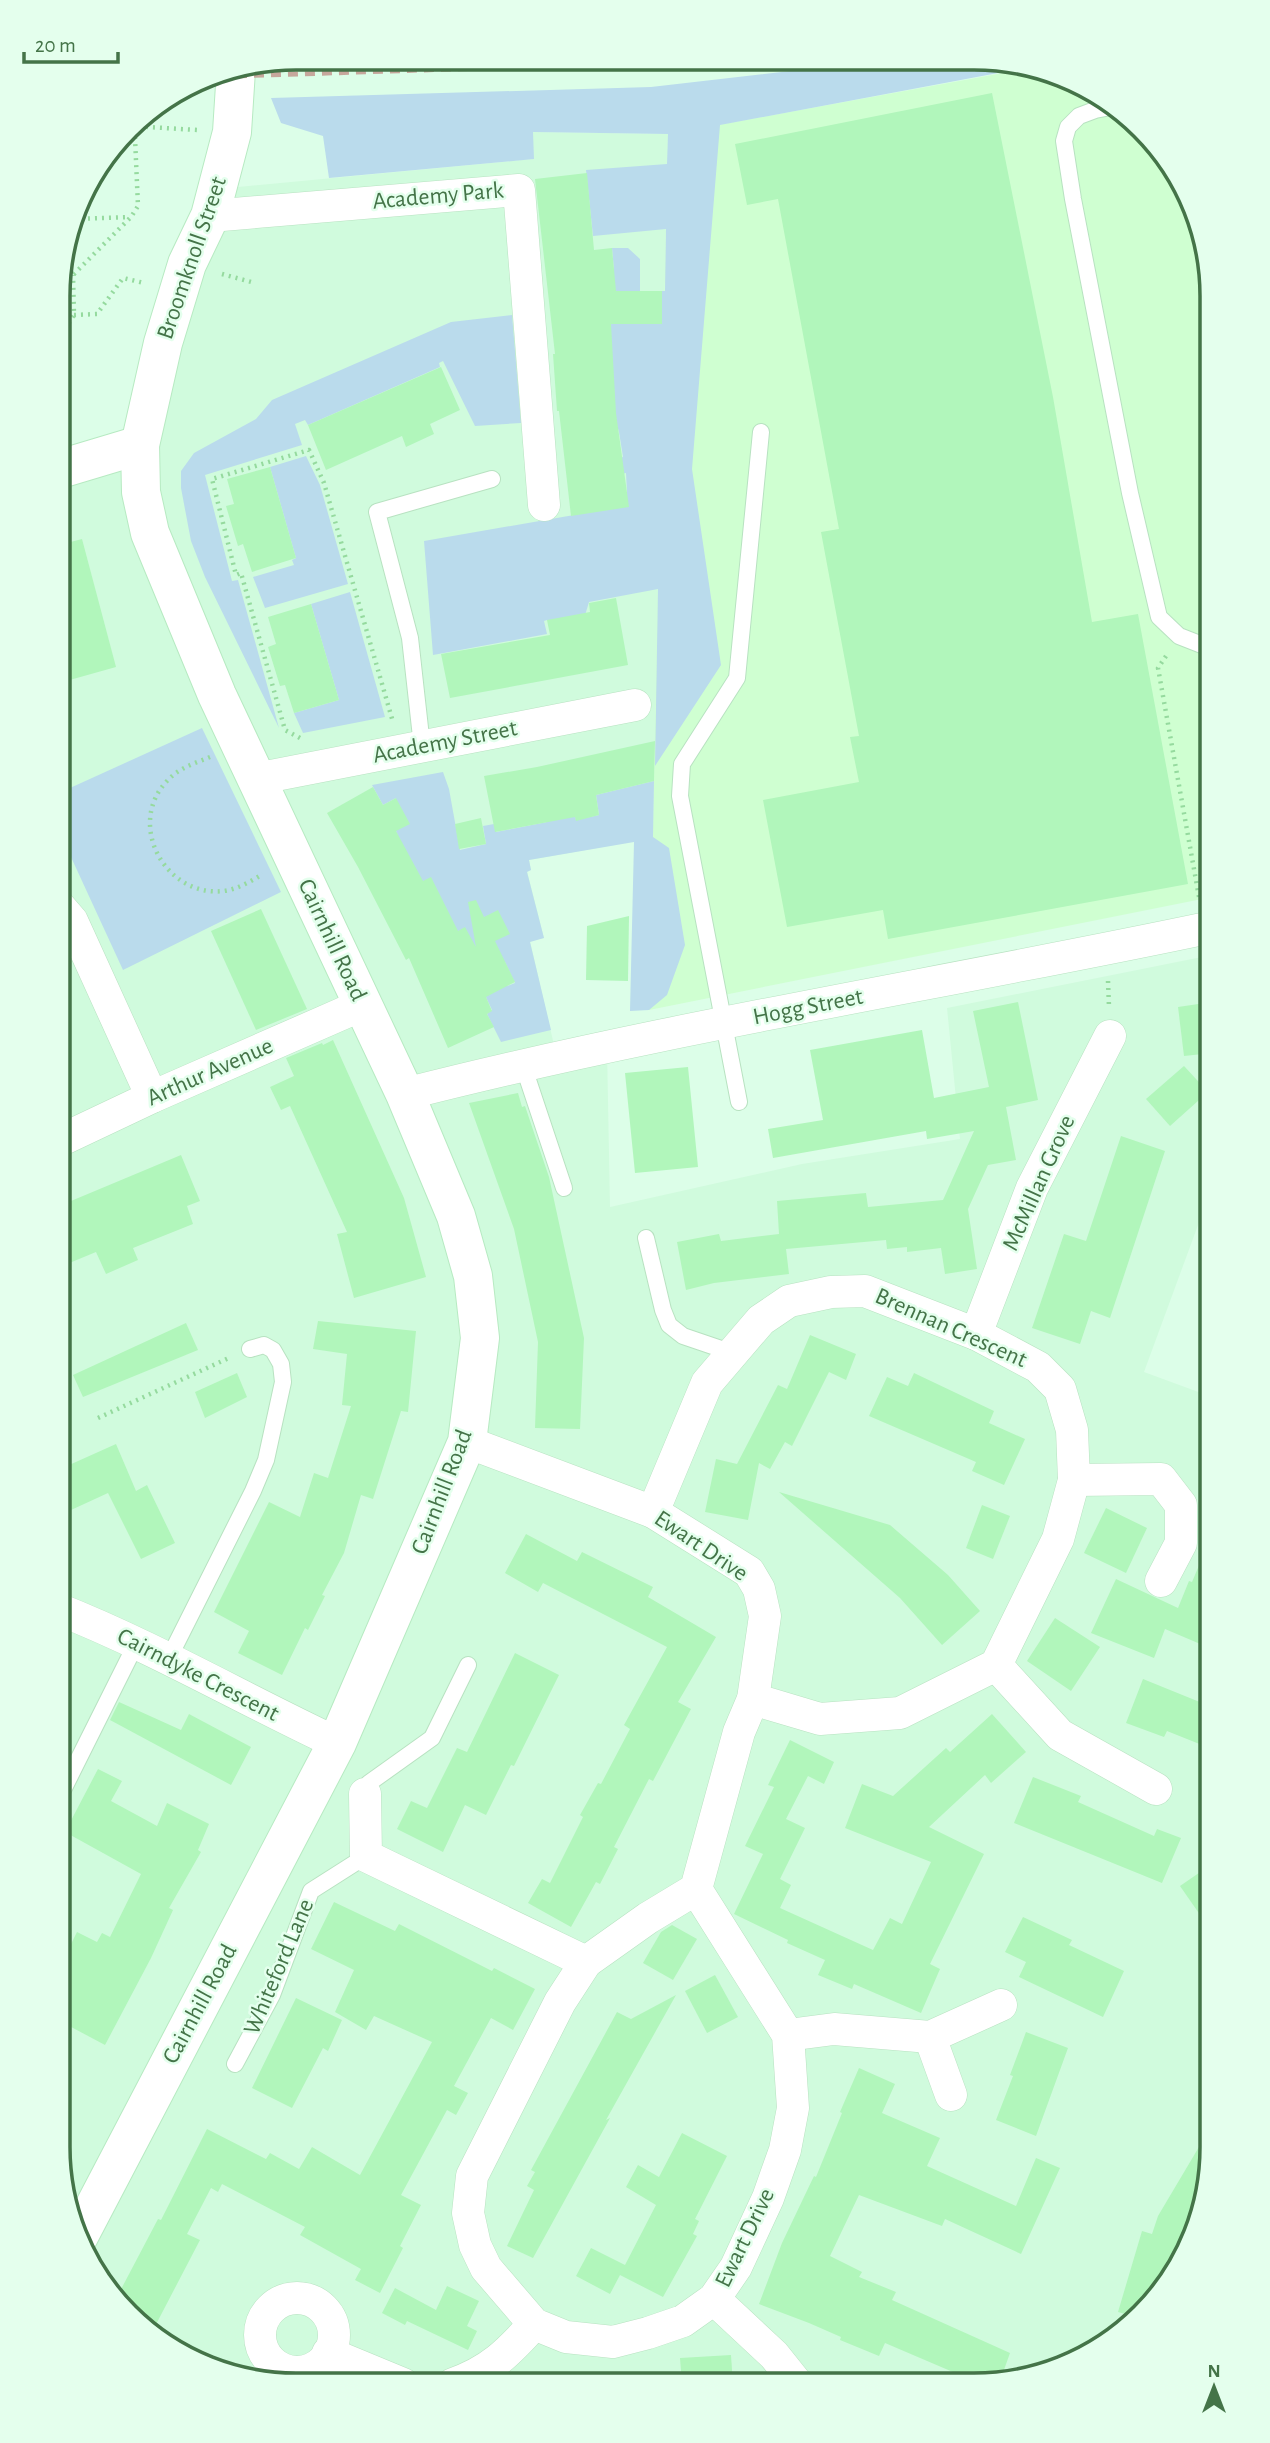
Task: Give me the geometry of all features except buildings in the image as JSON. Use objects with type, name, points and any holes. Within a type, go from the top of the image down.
[{"type":"main road","name":"Broomknoll Street","points":[[140,445],[177,291],[210,216],[232,132],[235,79]]},
{"type":"main road","points":[[70,466],[140,445]]},
{"type":"main road","name":"Cairnhill Road","points":[[84,2226],[337,1743],[467,1442],[480,1338],[473,1276],[456,1216],[405,1094],[248,762],[150,533],[141,492],[140,445]]},
{"type":"street","name":"Academy Park","points":[[210,216],[519,190],[544,505]]},
{"type":"street","name":"Academy Street","points":[[248,762],[412,748],[635,705]]},
{"type":"street","points":[[70,919],[152,1097]]},
{"type":"street","name":"Hogg Street","points":[[405,1094],[523,1065],[724,1023],[1200,930]]},
{"type":"street","name":"Arthur Avenue","points":[[70,1136],[362,1005]]},
{"type":"street","name":"McMillan Grove","points":[[976,1334],[1032,1188],[1110,1036]]},
{"type":"street","name":"Brennan Crescent","points":[[653,1512],[707,1383],[761,1320],[789,1301],[831,1292],[865,1291],[976,1334],[1038,1367],[1060,1389],[1072,1430],[1074,1480],[1058,1539],[996,1665]]},
{"type":"street","name":"Ewart Drive","points":[[467,1442],[653,1512],[749,1572],[760,1589],[765,1616],[753,1699],[740,1732],[696,1889],[586,1962],[560,2002],[472,2176],[468,2213],[475,2245],[486,2268],[534,2324],[566,2337],[613,2342],[649,2333],[683,2320],[714,2299],[736,2267],[768,2198],[785,2150],[793,2108],[788,2035],[696,1889]]},
{"type":"street","points":[[1074,1480],[1161,1479],[1181,1504],[1181,1543],[1161,1581]]},
{"type":"street","name":"Cairndyke Crescent","points":[[70,1614],[169,1658],[276,1715],[337,1743]]},
{"type":"street","points":[[753,1699],[820,1719],[900,1713],[996,1665],[1060,1735],[1156,1789]]},
{"type":"street","points":[[365,1794],[366,1856],[586,1962]]},
{"type":"street","points":[[788,2035],[834,2029],[930,2037],[1001,2005]]},
{"type":"street","points":[[930,2037],[951,2095]]},
{"type":"street","points":[[714,2299],[774,2355],[788,2373]]},
{"type":"street","points":[[480,2373],[505,2356],[534,2324]]},
{"type":"street","points":[[328,2353],[376,2373]]},
{"type":"lane","points":[[1101,109],[1079,117],[1068,127],[1063,141],[1117,427],[1159,617],[1179,636],[1200,644]]},
{"type":"lane","points":[[739,1102],[680,796],[682,764],[737,678],[761,432]]},
{"type":"lane","points":[[412,748],[410,638],[377,512],[492,479]]},
{"type":"lane","points":[[523,1065],[564,1188]]},
{"type":"lane","points":[[646,1238],[669,1325],[683,1336],[733,1353]]},
{"type":"lane","points":[[169,1658],[266,1461],[283,1382],[281,1364],[273,1350],[264,1345],[250,1349]]},
{"type":"lane","points":[[70,1776],[136,1644]]},
{"type":"lane","points":[[365,1794],[369,1783],[432,1738],[468,1665]]},
{"type":"lane","name":"Whiteford Lane","points":[[235,2064],[272,1995],[311,1891],[366,1856]]},
{"type":"path","points":[[146,127],[232,132]]},
{"type":"path","points":[[70,321],[74,315],[73,275],[131,217],[138,206],[135,138]]},
{"type":"path","points":[[84,219],[131,217]]},
{"type":"path","points":[[74,315],[97,314],[123,278],[155,286]]},
{"type":"path","points":[[300,738],[285,730],[242,573],[236,575],[212,479],[309,450],[324,483],[393,720],[412,748]]},
{"type":"path","points":[[1179,636],[1158,668],[1200,886]]},
{"type":"path","points":[[379,722],[393,720]]},
{"type":"path","points":[[248,762],[183,768],[167,780],[156,797],[150,816],[150,836],[156,855],[168,872],[184,884],[204,890],[224,891],[244,885],[293,859]]},
{"type":"path","points":[[1107,950],[1110,1036]]},
{"type":"path","points":[[98,1418],[250,1349]]},
{"type":"shaded area","points":[[799,70],[1003,72],[720,125],[692,469],[721,665],[655,766],[658,589],[589,602],[583,622],[544,621],[547,634],[433,655],[424,541],[597,511],[617,493],[627,492],[626,473],[615,475],[612,459],[623,457],[619,432],[600,367],[616,299],[596,272],[614,270],[612,248],[628,248],[640,259],[640,324],[662,291],[665,291],[666,229],[593,236],[586,170],[667,164],[668,134],[533,132],[534,159],[329,178],[323,136],[281,123],[271,98],[651,87]]},
{"type":"shaded area","points":[[1007,72],[1047,82],[1100,108],[1144,147],[1162,170],[1188,223],[1200,281],[1200,899],[649,1010],[668,134]]},
{"type":"shaded area","points":[[532,132],[668,134],[653,838],[529,860],[531,870],[527,871],[544,938],[530,941],[557,1058],[607,1048],[610,1207],[802,1164],[960,1139],[947,1008],[1200,957],[1200,1220],[1144,1372],[1200,1393],[1200,2162],[1196,2191],[1177,2247],[1153,2285],[1134,2307],[1100,2335],[1074,2350],[1018,2369],[974,2373],[267,2371],[210,2356],[183,2343],[147,2317],[108,2273],[93,2247],[74,2191],[70,2162],[70,466],[140,445],[217,189],[533,159]]},
{"type":"shaded area","points":[[512,315],[521,423],[475,426],[443,361],[439,363],[440,367],[308,425],[305,420],[295,424],[302,445],[205,475],[232,581],[238,580],[279,728],[205,577],[191,541],[181,488],[181,471],[194,453],[256,419],[272,400],[451,322]]},
{"type":"shaded area","points":[[306,456],[320,485],[348,584],[265,608],[253,577],[294,565],[292,560],[296,558],[270,467]]},
{"type":"shaded area","points":[[350,592],[385,717],[303,733],[294,713],[339,700],[311,604]]},
{"type":"shaded area","points":[[202,728],[281,892],[123,970],[70,855],[70,788]]},
{"type":"shaded area","points":[[443,772],[449,789],[460,850],[486,844],[483,826],[494,824],[496,832],[547,822],[572,799],[576,820],[599,815],[596,795],[654,781],[653,837],[669,848],[685,945],[667,995],[649,1010],[630,1011],[634,842],[529,860],[531,870],[527,872],[544,938],[530,942],[551,1030],[501,1042],[487,1014],[492,1010],[482,989],[504,980],[507,986],[515,983],[505,962],[472,976],[409,862],[396,831],[396,798],[383,805],[372,785]]},
{"type":"railway","points":[[246,76],[421,70]]}]
